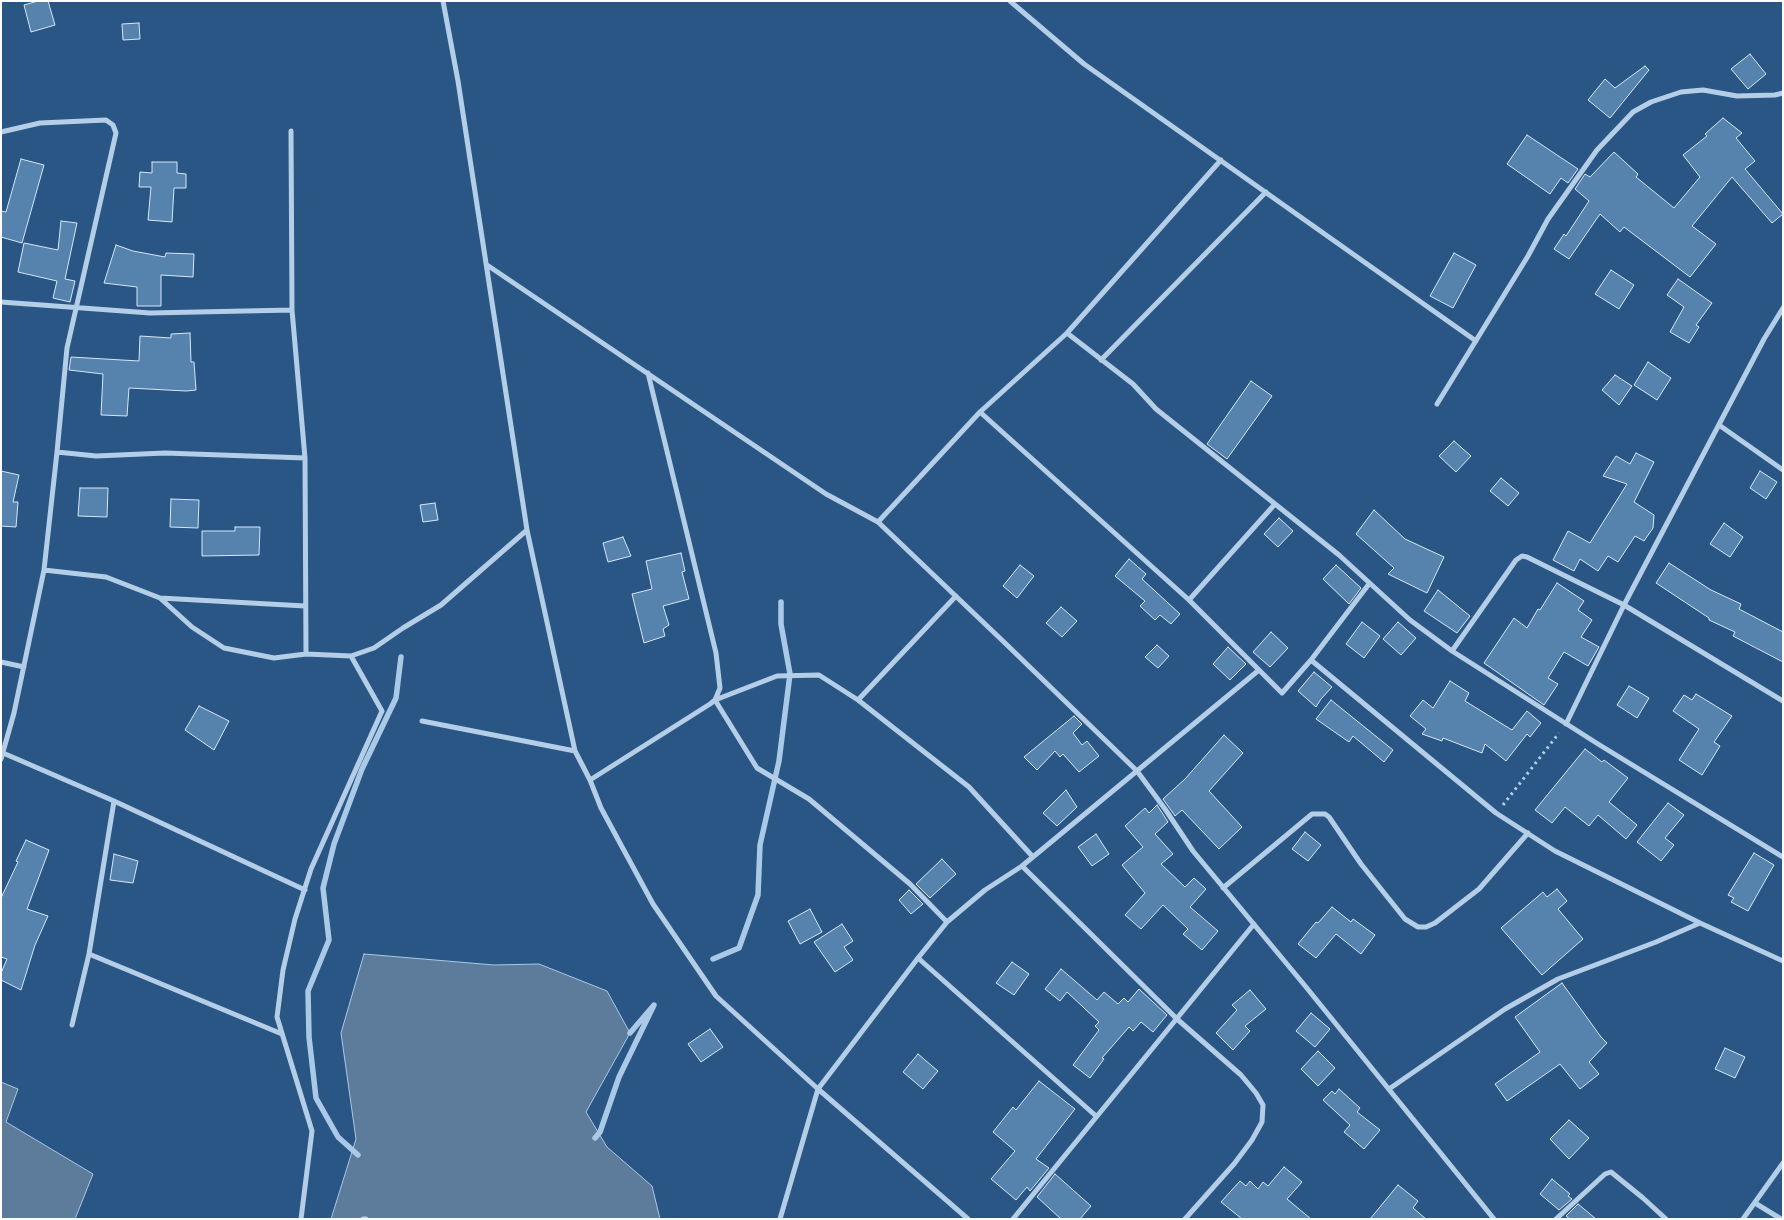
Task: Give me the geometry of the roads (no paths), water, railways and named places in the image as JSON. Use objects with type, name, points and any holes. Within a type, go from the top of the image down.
[{"type":"street","points":[[442,1],[458,82],[527,530],[575,751],[590,780],[601,808],[653,904],[716,996],[818,1089],[968,1219]]},
{"type":"street","points":[[1010,1],[1084,64],[1476,341]]},
{"type":"street","points":[[1437,404],[1528,256],[1548,219],[1597,150],[1633,112],[1651,102],[1681,92],[1703,90],[1738,96],[1783,93]]},
{"type":"street","points":[[1,132],[40,123],[106,120],[112,125],[116,133],[75,308],[65,362],[44,570],[14,713],[2,756],[114,801],[304,890]]},
{"type":"street","points":[[291,131],[292,310],[305,458],[306,654]]},
{"type":"street","points":[[878,522],[980,412],[1067,333],[1221,160]]},
{"type":"street","points":[[1101,360],[1266,192]]},
{"type":"street","points":[[487,265],[826,494],[878,522],[1136,772],[1165,809],[1193,851],[1494,1219]]},
{"type":"street","points":[[1,302],[150,313],[292,310]]},
{"type":"street","points":[[1566,724],[1624,605],[1764,339],[1783,308]]},
{"type":"street","points":[[1067,333],[1133,384],[1156,409],[1339,555],[1410,620],[1452,651],[1566,724],[1783,857]]},
{"type":"street","points":[[648,373],[716,653],[720,688],[715,700]]},
{"type":"street","points":[[980,412],[1189,600],[1282,693],[1311,660],[1369,584]]},
{"type":"street","points":[[1719,425],[1783,470]]},
{"type":"street","points":[[57,452],[96,456],[165,453],[305,458]]},
{"type":"street","points":[[1189,600],[1275,504]]},
{"type":"street","points":[[160,598],[192,627],[224,648],[274,658],[306,654],[351,656],[374,648],[403,628],[442,606],[527,530]]},
{"type":"street","points":[[1452,651],[1516,560],[1522,556],[1624,605],[1783,701]]},
{"type":"street","points":[[44,570],[106,578],[160,598],[305,606]]},
{"type":"street","points":[[858,700],[956,596]]},
{"type":"street","points":[[301,1219],[312,1131],[277,1017],[283,970],[311,869],[382,711],[351,656]]},
{"type":"street","points":[[1311,660],[1496,813],[1555,851],[1700,923],[1783,960]]},
{"type":"street","points":[[1,662],[24,667]]},
{"type":"street","points":[[780,1219],[818,1089],[947,922],[985,890],[1022,866],[1259,670]]},
{"type":"street","points":[[590,780],[715,700],[777,676],[790,674],[819,675],[858,700],[969,786],[1033,857]]},
{"type":"street","points":[[715,700],[758,768],[810,799],[910,884],[947,922]]},
{"type":"street","points":[[422,721],[575,751]]},
{"type":"street","points":[[72,1025],[89,954],[114,801]]},
{"type":"street","points":[[1223,888],[1312,814],[1325,814],[1405,919],[1418,927],[1426,927],[1435,923],[1479,889],[1528,833]]},
{"type":"street","points":[[1022,866],[1177,1019],[1241,1075],[1263,1105],[1262,1122],[1252,1140],[1234,1164],[1185,1219]]},
{"type":"street","points":[[1389,1089],[1505,1009],[1558,979],[1656,942],[1700,923]]},
{"type":"street","points":[[1013,1219],[1254,924]]},
{"type":"street","points":[[89,954],[282,1034]]},
{"type":"street","points":[[918,958],[1096,1116]]},
{"type":"street","points":[[1744,1219],[1783,1164]]},
{"type":"street","points":[[1556,1219],[1605,1174],[1611,1172],[1666,1219]]},
{"type":"street","points":[[1755,1203],[1782,1219]]},
{"type":"water","points":[[364,954],[494,965],[539,964],[607,991],[630,1033],[586,1112],[607,1147],[652,1186],[660,1219],[331,1219],[356,1139],[341,1033]]},
{"type":"water","points":[[1,1082],[18,1089],[6,1122],[93,1174],[75,1219],[1,1219]]},
{"type":"waterway","points":[[713,959],[739,948],[758,895],[760,845],[779,761],[790,674],[781,624],[781,602]]},
{"type":"waterway","points":[[358,1155],[338,1137],[316,1098],[309,1037],[308,991],[329,940],[323,888],[334,844],[362,769],[396,698],[401,657]]},
{"type":"waterway","points":[[595,1138],[600,1132],[619,1077],[654,1005],[630,1033]]}]
